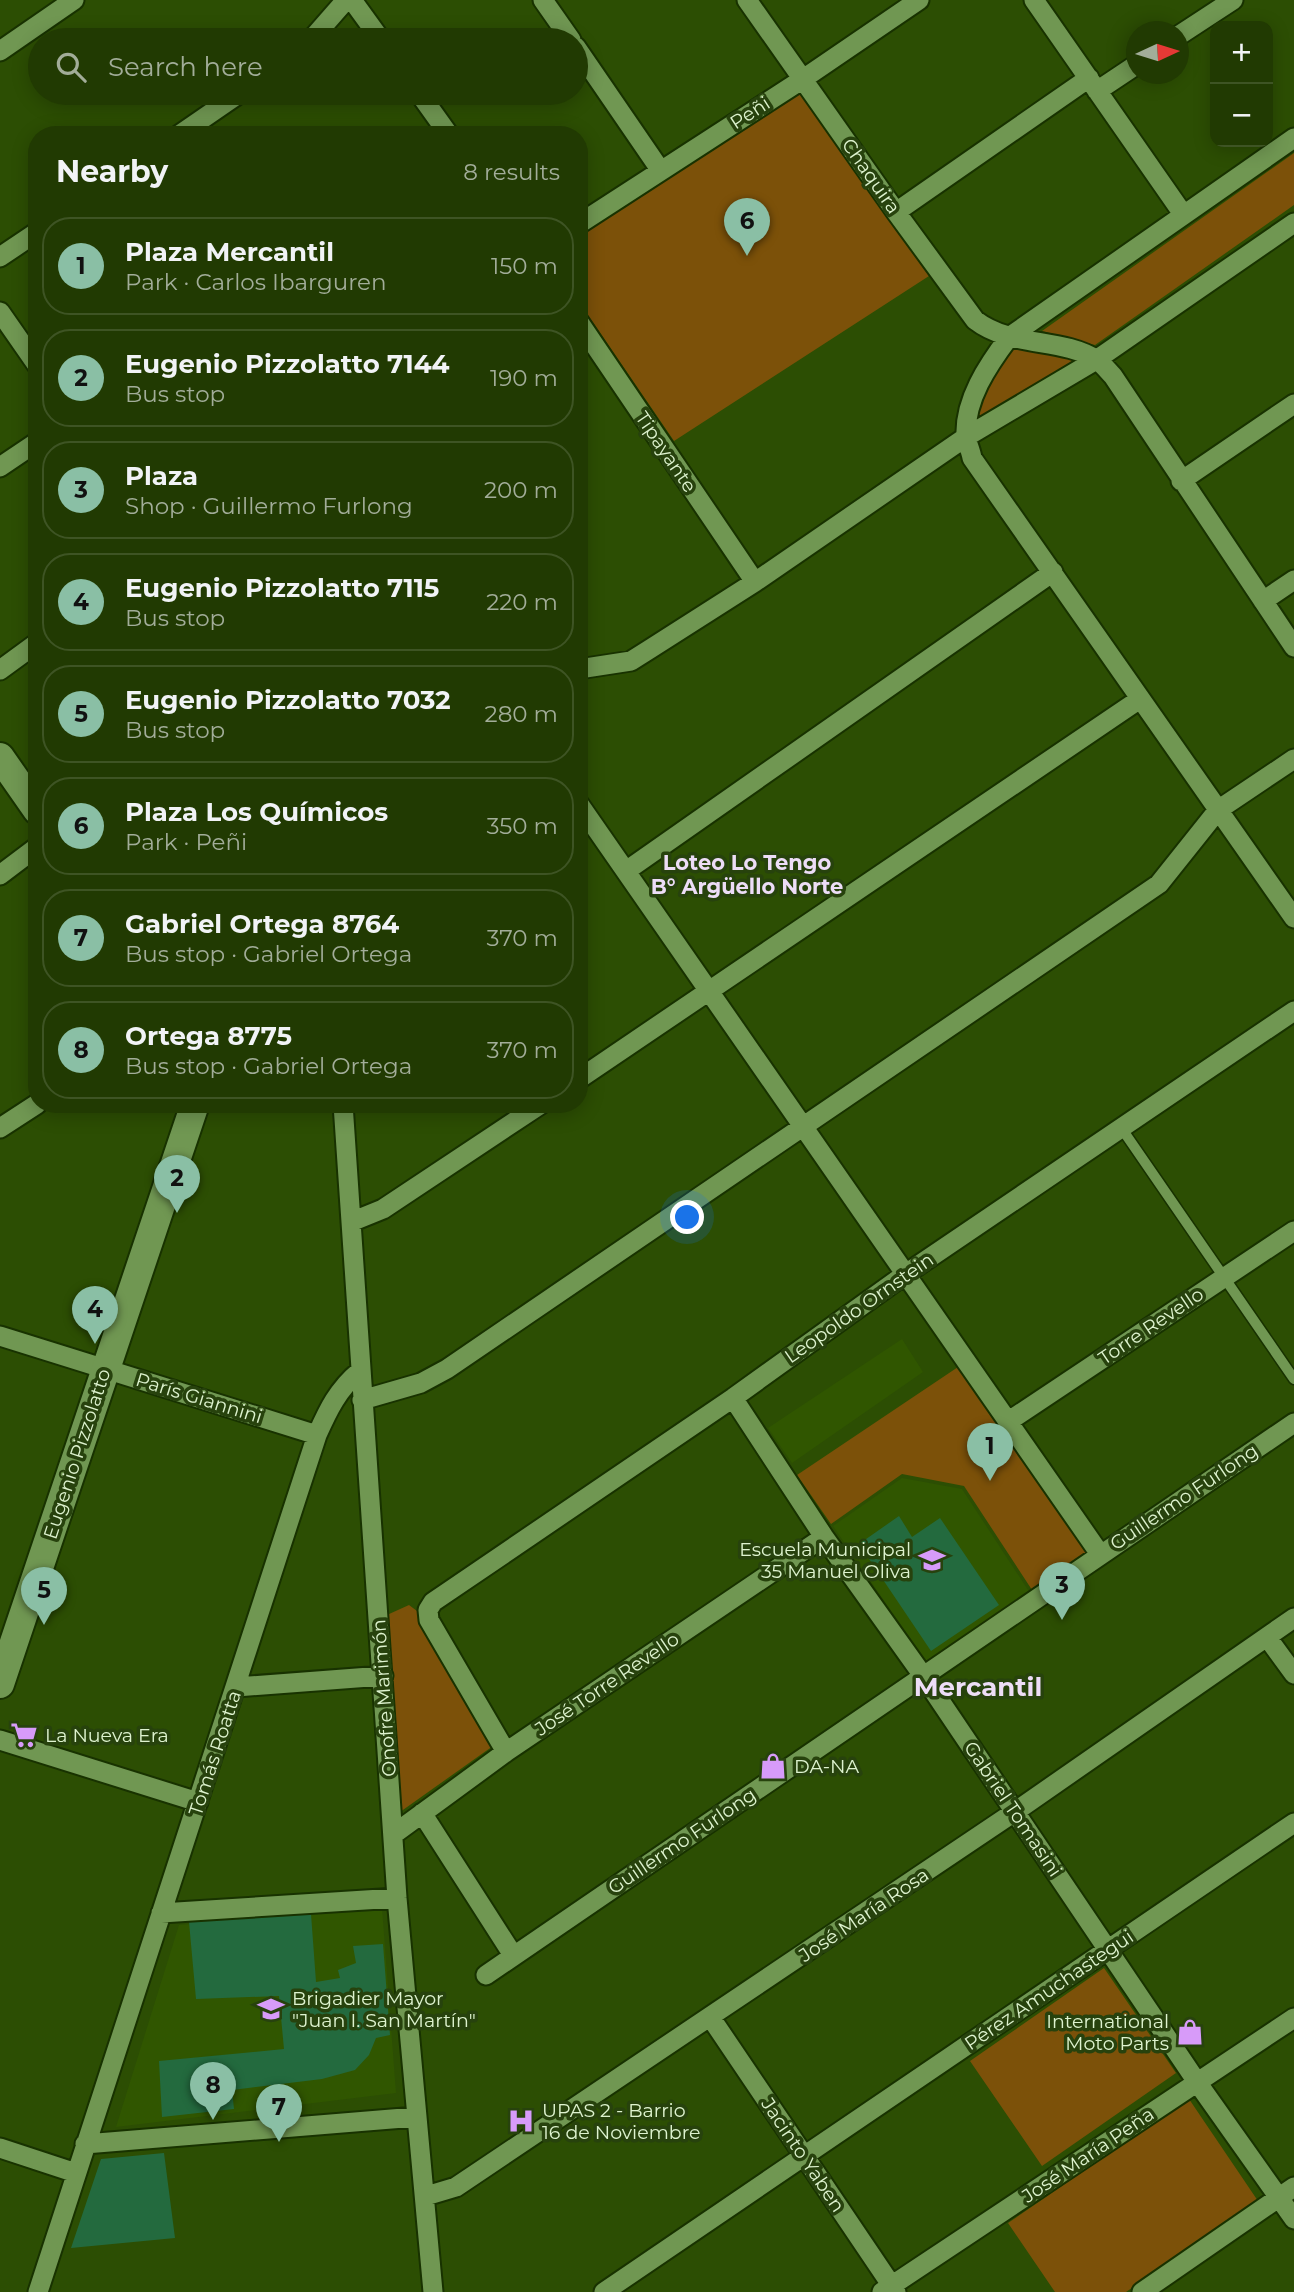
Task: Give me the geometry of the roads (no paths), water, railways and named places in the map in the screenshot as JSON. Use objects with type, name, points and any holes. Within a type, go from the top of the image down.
[{"type":"main road","points":[[0,757],[28,797]]},
{"type":"main road","name":"Eugenio Pizzolatto","points":[[0,1684],[192,1113]]},
{"type":"street","points":[[33,28],[74,0]]},
{"type":"street","points":[[322,28],[346,0]]},
{"type":"street","points":[[352,0],[372,28]]},
{"type":"street","points":[[543,0],[563,28]]},
{"type":"street","name":"Chaquira","points":[[747,0],[975,320],[1009,337],[1071,350],[1097,360]]},
{"type":"street","name":"Peñi","points":[[588,218],[803,79],[919,0]]},
{"type":"street","points":[[1034,0],[1183,214]]},
{"type":"street","points":[[1189,29],[1233,0]]},
{"type":"street","points":[[0,51],[28,32]]},
{"type":"street","points":[[588,65],[661,171]]},
{"type":"street","points":[[896,212],[1093,85],[1126,70]]},
{"type":"street","points":[[191,126],[222,105]]},
{"type":"street","points":[[428,105],[443,126]]},
{"type":"street","points":[[1294,138],[1009,337],[989,363],[975,391],[966,437],[972,458],[1294,918]]},
{"type":"street","points":[[588,668],[631,661],[755,582],[966,437],[1097,360],[1294,223]]},
{"type":"street","points":[[0,257],[28,238]]},
{"type":"street","points":[[0,312],[28,352]]},
{"type":"street","name":"Tipayante","points":[[588,335],[755,582]]},
{"type":"street","points":[[1097,360],[1113,376],[1294,647]]},
{"type":"street","points":[[1181,481],[1294,404]]},
{"type":"street","points":[[0,467],[28,448]]},
{"type":"street","points":[[626,871],[1053,572]]},
{"type":"street","points":[[1263,601],[1294,580]]},
{"type":"street","points":[[0,670],[28,650]]},
{"type":"street","points":[[588,1073],[1140,699]]},
{"type":"street","points":[[362,1399],[421,1383],[447,1369],[1159,884],[1218,810],[1294,759]]},
{"type":"street","points":[[588,817],[1100,1554]]},
{"type":"street","points":[[0,875],[28,854]]},
{"type":"street","name":"Leopoldo Ornstein","points":[[506,1752],[429,1620],[428,1610],[433,1602],[733,1398],[907,1273],[1294,1012]]},
{"type":"street","points":[[4,1127],[28,1110]]},
{"type":"street","name":"Onofre Marimón","points":[[344,1113],[397,1898],[433,2292]]},
{"type":"street","points":[[351,1222],[383,1209],[527,1113]]},
{"type":"street","name":"Torre Revello","points":[[1009,1421],[1294,1231]]},
{"type":"street","name":"París Giannini","points":[[0,1336],[317,1435]]},
{"type":"street","name":"Tomás Roatta","points":[[76,2173],[317,1435],[332,1402],[346,1382],[360,1371]]},
{"type":"street","name":"Gabriel Tomasini","points":[[733,1398],[824,1537],[1016,1811],[1197,2082],[1286,2192],[1294,2219]]},
{"type":"street","name":"Guillermo Furlong","points":[[486,1975],[1294,1423]]},
{"type":"street","name":"José Torre Revello","points":[[394,1835],[506,1752],[824,1537]]},
{"type":"street","name":"José María Rosa","points":[[426,2196],[456,2187],[711,2018],[1294,1618]]},
{"type":"street","points":[[1267,1637],[1294,1674]]},
{"type":"street","points":[[236,1687],[383,1676]]},
{"type":"street","points":[[0,1740],[198,1802]]},
{"type":"street","points":[[422,1813],[513,1955]]},
{"type":"street","name":"Pérez Amuchastegui","points":[[604,2292],[1294,1823]]},
{"type":"street","points":[[162,1913],[397,1898]]},
{"type":"street","name":"Jacinto Yaben","points":[[711,2018],[890,2290]]},
{"type":"street","name":"José María Peña","points":[[890,2290],[1294,2018]]},
{"type":"street","points":[[85,2144],[416,2117]]},
{"type":"street","points":[[0,2148],[76,2173],[38,2292]]},
{"type":"street","points":[[1142,2292],[1286,2192]]},
{"type":"lane","points":[[1122,1129],[1294,1379]]},
{"type":"place","name":"Plaza Los Químicos","points":[[747,256]]},
{"type":"place","name":"Eugenio Pizzolatto 7144","points":[[177,1213]]},
{"type":"place","name":"Eugenio Pizzolatto 7115","points":[[95,1344]]},
{"type":"place","name":"Plaza Mercantil","points":[[990,1481]]},
{"type":"place","name":"Escuela Municipal 35 Manuel Oliva","points":[[932,1560]]},
{"type":"place","name":"Plaza","points":[[1062,1620]]},
{"type":"place","name":"Eugenio Pizzolatto 7032","points":[[44,1625]]},
{"type":"place","name":"La Nueva Era","points":[[24,1735]]},
{"type":"place","name":"DA-NA","points":[[773,1766]]},
{"type":"place","name":"Brigadier Mayor \"Juan I. San Martín\"","points":[[271,2009]]},
{"type":"place","name":"International Moto Parts","points":[[1190,2032]]},
{"type":"place","name":"Ortega 8775","points":[[213,2120]]},
{"type":"place","name":"UPAS 2 - Barrio 16 de Noviembre","points":[[521,2121]]},
{"type":"place","name":"Gabriel Ortega 8764","points":[[279,2142]]},
{"type":"district","name":"Loteo Lo Tengo B° Argüello Norte","points":[[747,874]]},
{"type":"district","name":"Mercantil","points":[[978,1687]]}]
